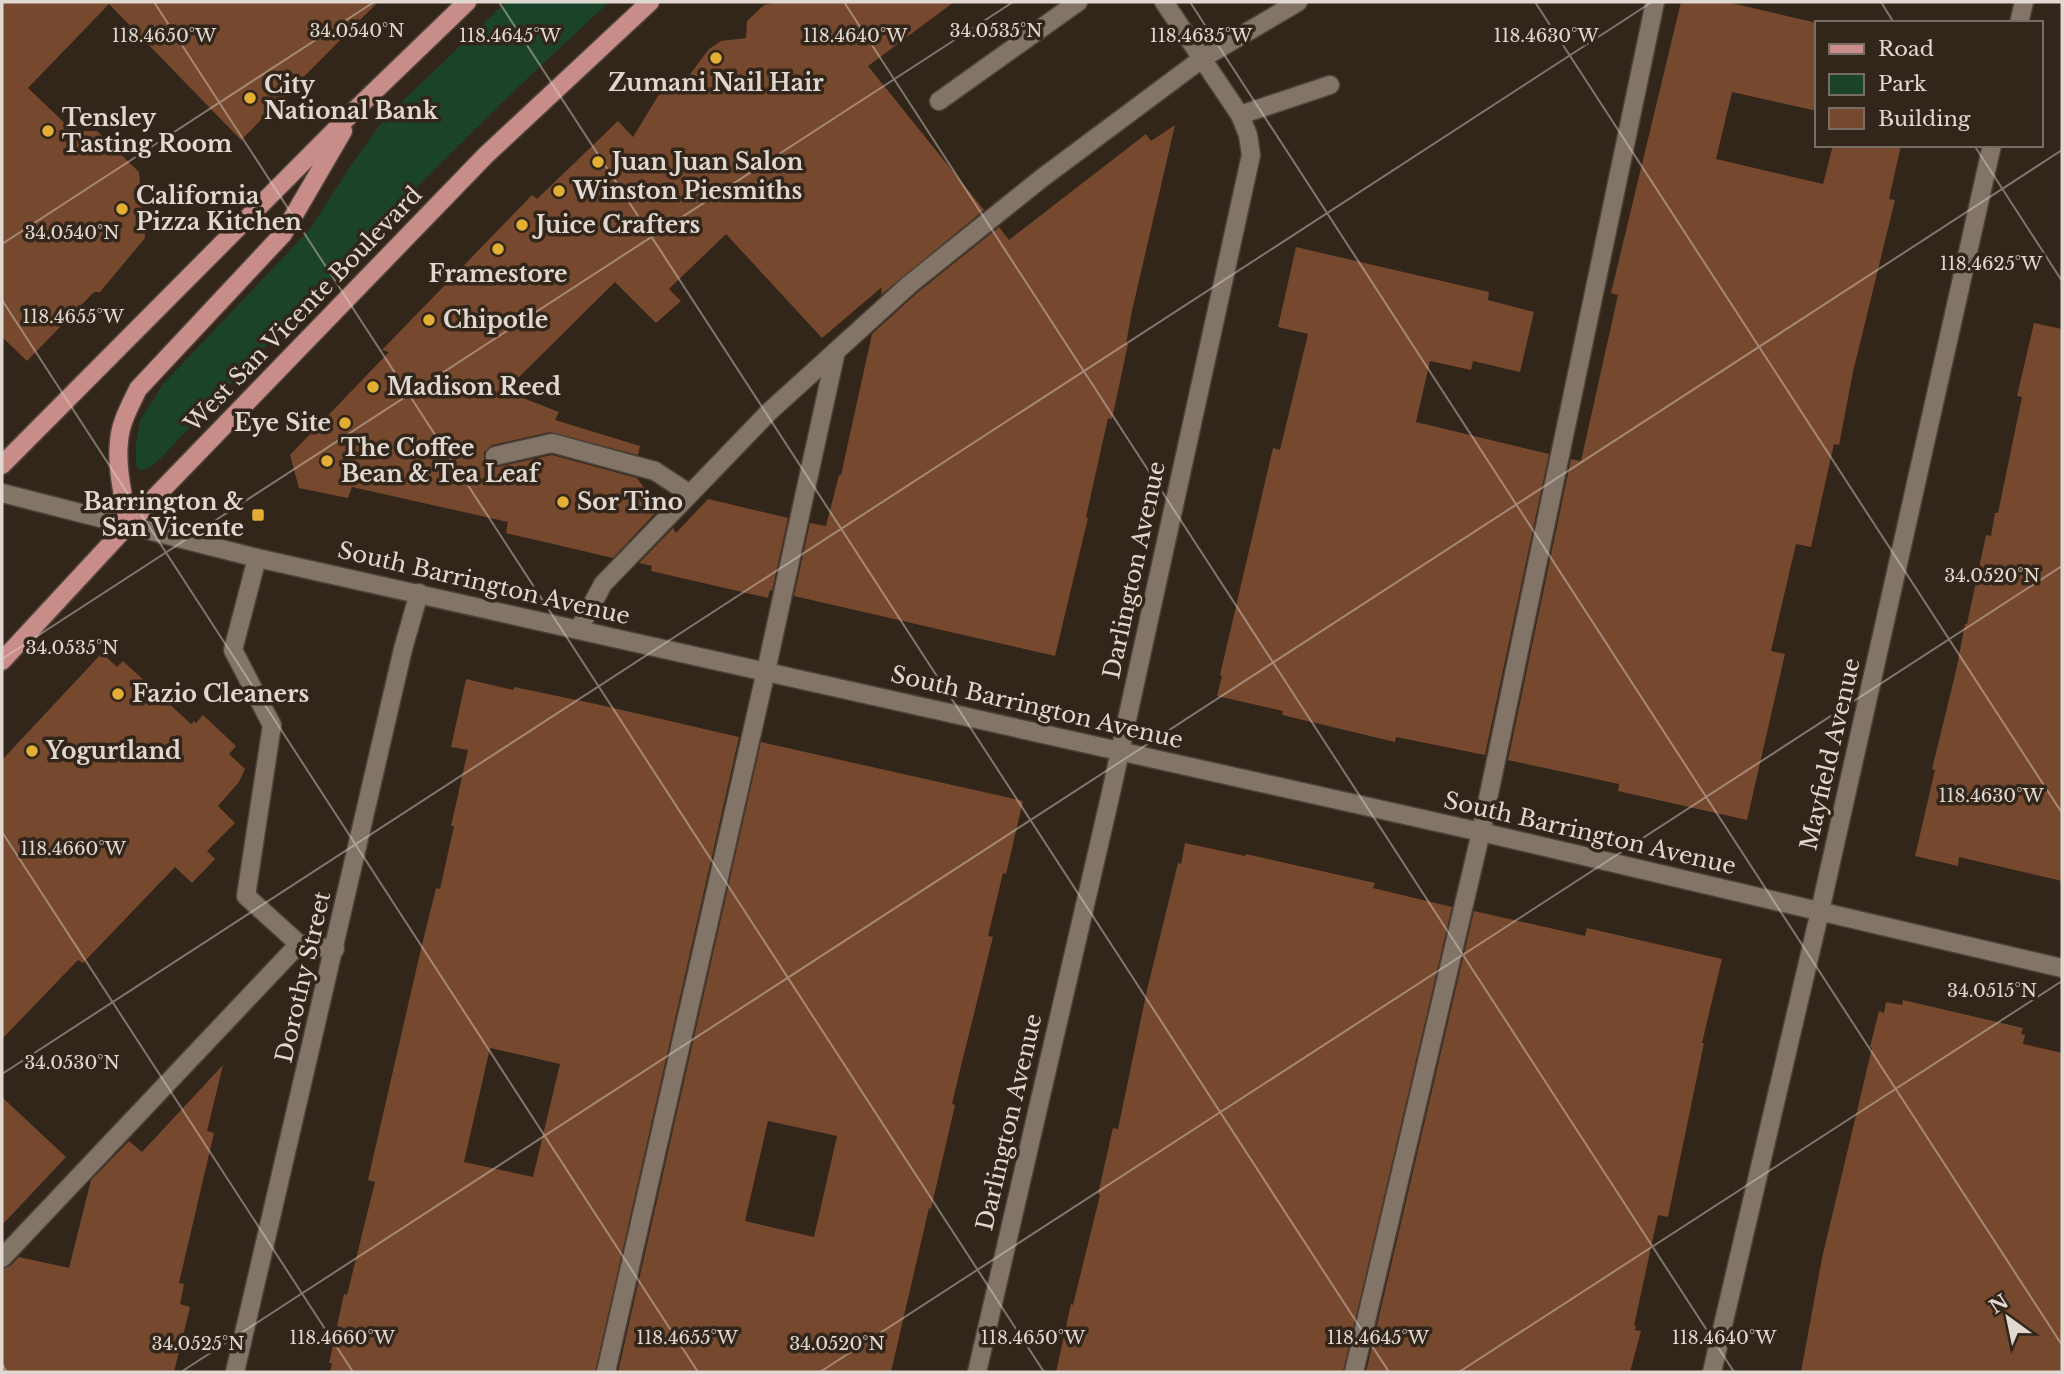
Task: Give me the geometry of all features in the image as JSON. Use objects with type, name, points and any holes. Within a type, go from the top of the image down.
[{"type":"main road","points":[[2,465],[355,110],[467,2]]},
{"type":"main road","name":"West San Vicente Boulevard","points":[[2,661],[128,525],[486,155],[650,2]]},
{"type":"main road","points":[[128,525],[119,467],[119,441],[125,415],[138,389],[283,234],[355,110]]},
{"type":"street","points":[[939,101],[1078,2]]},
{"type":"street","name":"Darlington Avenue","points":[[977,1372],[1120,751],[1251,155],[1248,135],[1240,115],[1164,2]]},
{"type":"street","points":[[579,629],[603,584],[770,411],[911,284],[1042,178],[1203,58],[1298,2]]},
{"type":"street","points":[[1354,1372],[1481,832],[1656,2]]},
{"type":"street","points":[[2019,21],[2024,2]]},
{"type":"street","points":[[1240,115],[1330,85]]},
{"type":"street","name":"Mayfield Avenue","points":[[1712,1372],[1820,911],[1992,147]]},
{"type":"street","points":[[606,1372],[836,351]]},
{"type":"street","points":[[495,456],[552,443],[655,471],[690,494]]},
{"type":"street","name":"South Barrington Avenue","points":[[2,493],[257,558],[1481,832],[2062,968]]},
{"type":"street","points":[[257,558],[233,650],[272,725],[246,896],[299,944],[335,949]]},
{"type":"street","name":"Dorothy Street","points":[[236,1372],[403,649],[419,593]]},
{"type":"street","points":[[2,1258],[299,944]]},
{"type":"green space","points":[[506,2],[609,2],[413,191],[158,461],[140,471],[136,466],[136,445],[140,420],[163,384],[310,229],[385,118]]},
{"type":"building","points":[[2,2],[378,2],[241,140],[109,4],[28,88],[73,131],[97,131],[139,172],[145,238],[100,292],[94,292],[27,361],[2,337]]},
{"type":"building","points":[[777,2],[954,2],[868,66],[984,210],[881,295],[882,287],[822,338],[726,234],[669,289],[681,301],[656,323],[615,282],[505,391],[559,412],[555,420],[640,446],[638,455],[550,432],[492,445],[484,452],[487,464],[497,467],[552,455],[637,478],[659,509],[613,558],[506,533],[508,522],[352,487],[348,498],[299,488],[290,455],[389,352],[382,350],[532,195],[537,199],[618,121],[633,137],[658,96],[675,83],[683,81],[709,49],[721,41],[746,38],[747,21],[764,5]]},
{"type":"building","points":[[1681,2],[1727,2],[1815,23],[1815,111],[1732,92],[1716,159],[1823,184],[1832,147],[1901,147],[1889,199],[1895,200],[1853,372],[1839,445],[1834,444],[1811,547],[1796,544],[1771,651],[1785,654],[1747,820],[1618,791],[1619,784],[1508,760],[1571,459],[1581,461],[1618,295],[1611,293]]},
{"type":"building","points":[[1175,125],[1132,311],[1112,419],[1108,418],[1086,517],[1088,518],[1055,656],[794,596],[810,523],[826,526],[841,475],[872,334],[917,293],[999,227],[1009,240],[1146,134],[1151,141]]},
{"type":"building","points":[[1296,247],[1489,292],[1488,300],[1534,312],[1520,372],[1473,361],[1471,370],[1430,361],[1416,422],[1549,454],[1485,755],[1396,737],[1395,742],[1282,715],[1283,711],[1217,696],[1273,448],[1280,450],[1308,334],[1278,327]]},
{"type":"building","points":[[2034,323],[2062,329],[2062,881],[1959,857],[1958,866],[1915,856],[1935,770],[1932,769],[1986,535],[1991,536],[1995,513],[1998,513],[2022,397],[2017,396]]},
{"type":"building","points":[[708,499],[788,518],[772,591],[770,590],[768,598],[651,571],[652,566],[639,563],[673,528],[676,533]]},
{"type":"building","points":[[102,653],[117,667],[123,661],[191,724],[194,721],[196,723],[203,715],[236,746],[229,754],[245,769],[239,782],[218,806],[235,823],[207,851],[215,859],[192,883],[175,867],[83,963],[78,960],[2,1039],[2,760]]},
{"type":"building","points":[[466,679],[596,704],[739,737],[595,1372],[330,1372],[332,1363],[329,1363],[344,1294],[347,1295],[375,1182],[368,1180],[420,953],[436,888],[440,889],[454,826],[451,826],[468,750],[451,747]],"holes":[[[490,1048],[560,1064],[533,1177],[464,1162]]]},
{"type":"building","points":[[761,742],[1023,801],[988,936],[993,937],[891,1372],[618,1372]],"holes":[[[768,1121],[837,1136],[814,1237],[745,1221]]]},
{"type":"building","points":[[1185,843],[1375,883],[1373,888],[1452,907],[1343,1372],[1056,1372],[1100,1195],[1098,1194],[1113,1128],[1118,1129],[1147,990]]},
{"type":"building","points":[[1474,911],[1585,936],[1587,928],[1722,959],[1702,1043],[1668,1217],[1658,1215],[1634,1326],[1635,1330],[1641,1331],[1630,1372],[1366,1372]]},
{"type":"building","points":[[1903,1000],[2023,1028],[2023,1044],[2062,1053],[2062,1372],[1801,1372],[1822,1258],[1879,1011],[1884,1013],[1886,1002],[1902,1005]]},
{"type":"building","points":[[223,1065],[207,1131],[214,1133],[179,1283],[184,1284],[180,1304],[190,1307],[174,1372],[2,1372],[2,1269],[10,1266],[19,1257],[69,1268],[91,1180],[129,1141],[142,1152]]},
{"type":"building","points":[[2,1097],[66,1157],[2,1225]]},
{"type":"place","name":"Zumani Nail Hair","points":[[716,58]]},
{"type":"place","name":"City National Bank","points":[[250,98]]},
{"type":"place","name":"Tensley Tasting Room","points":[[48,131]]},
{"type":"place","name":"Juan Juan Salon","points":[[598,162]]},
{"type":"place","name":"Winston Piesmiths","points":[[559,191]]},
{"type":"place","name":"California Pizza Kitchen","points":[[122,209]]},
{"type":"place","name":"Juice Crafters","points":[[522,225]]},
{"type":"place","name":"Framestore","points":[[498,249]]},
{"type":"place","name":"Chipotle","points":[[429,320]]},
{"type":"place","name":"Madison Reed","points":[[373,387]]},
{"type":"place","name":"Eye Site","points":[[345,423]]},
{"type":"place","name":"The Coffee Bean & Tea Leaf","points":[[327,461]]},
{"type":"place","name":"Sor Tino","points":[[563,502]]},
{"type":"place","name":"Barrington & San Vicente","points":[[258,515]]},
{"type":"place","name":"Fazio Cleaners","points":[[118,694]]},
{"type":"place","name":"Yogurtland","points":[[32,751]]}]
